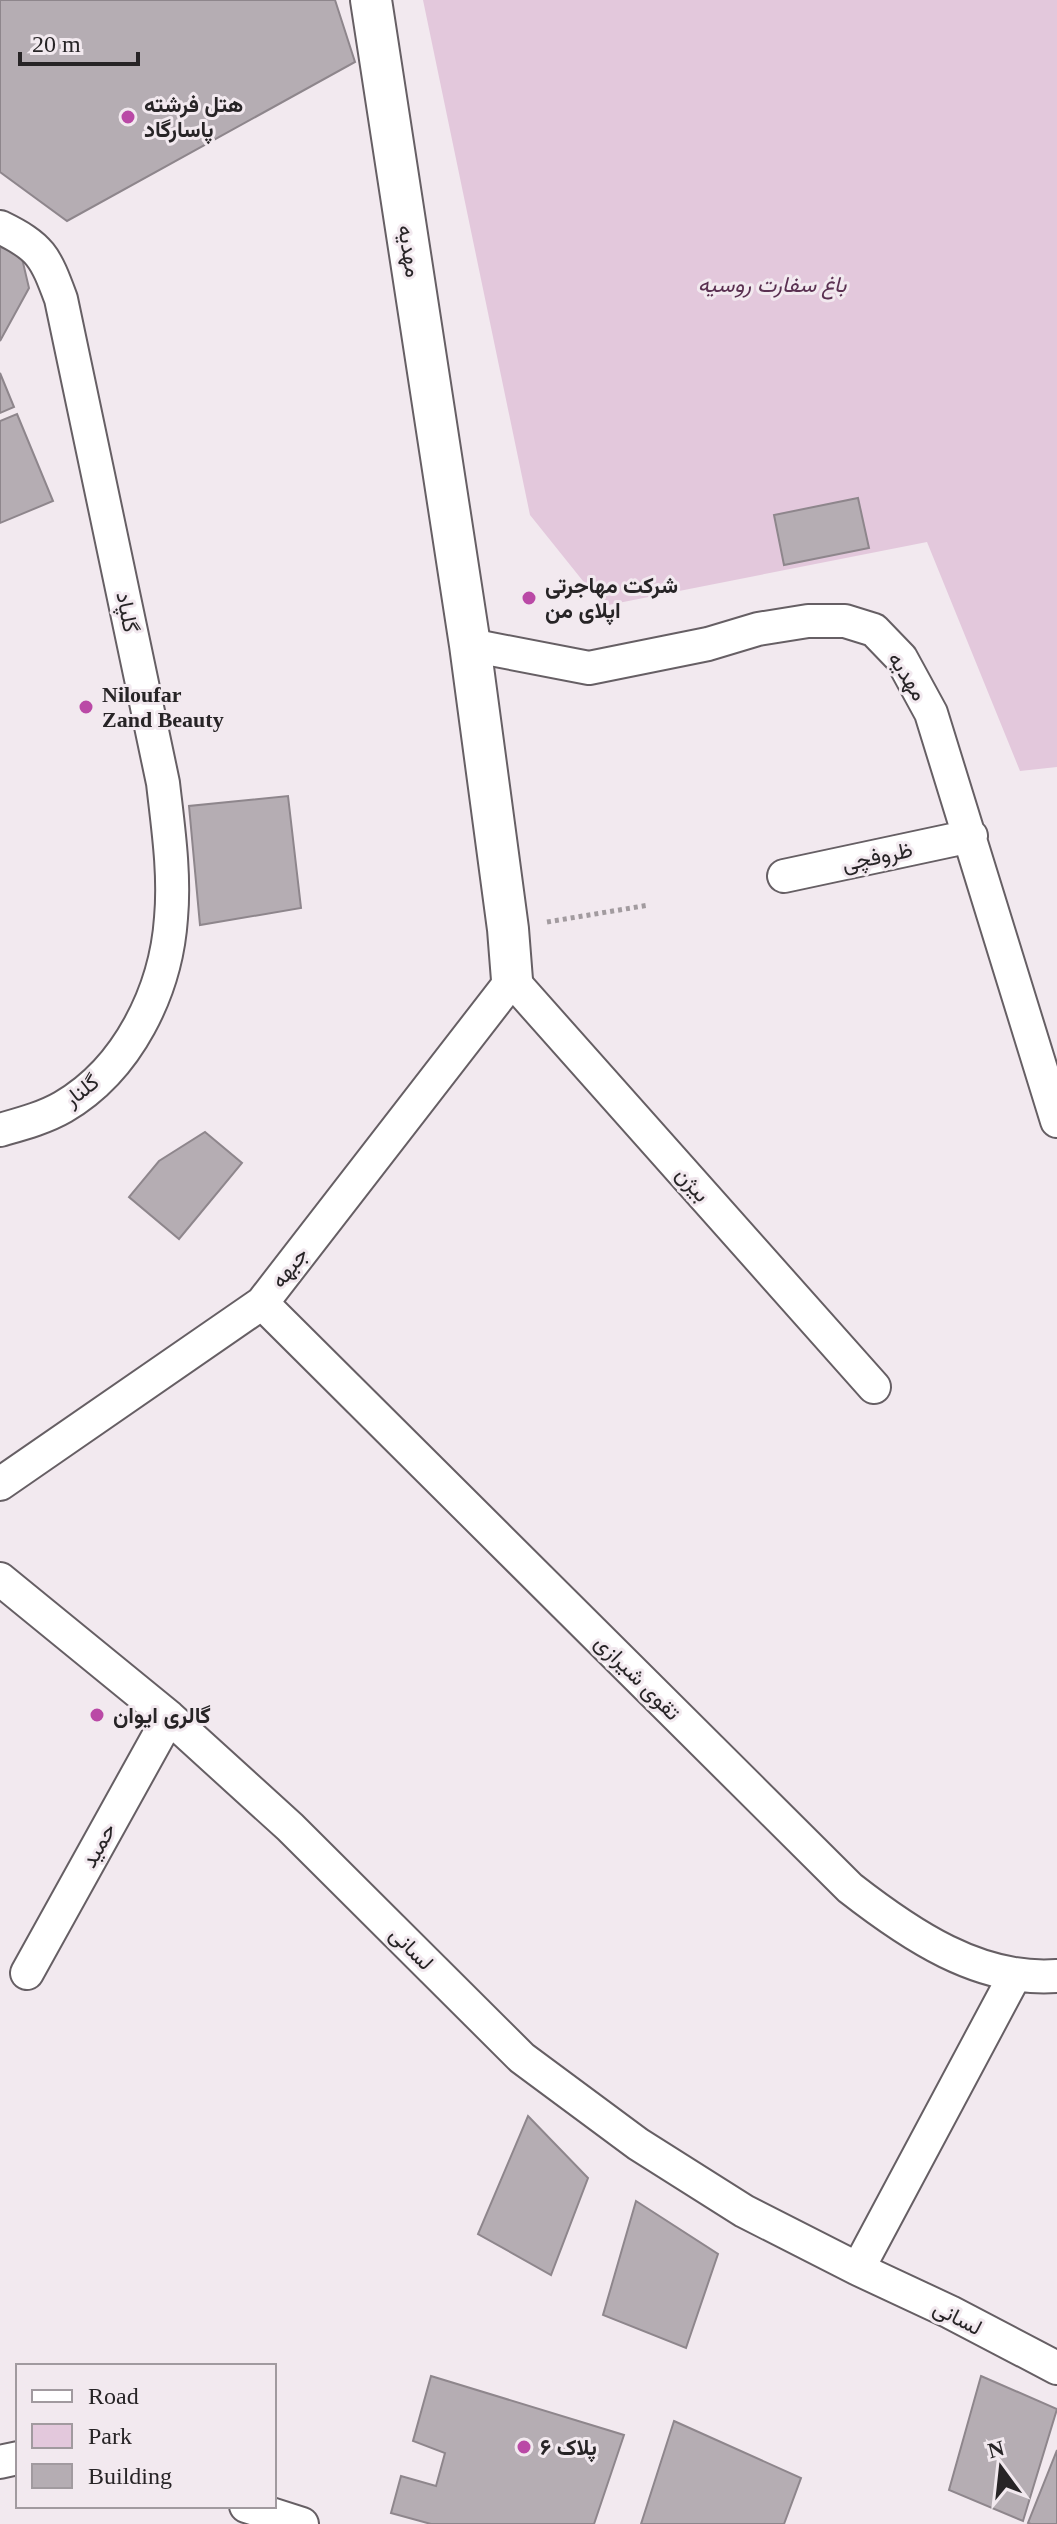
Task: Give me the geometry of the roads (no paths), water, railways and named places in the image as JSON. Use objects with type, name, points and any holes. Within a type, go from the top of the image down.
[{"type":"street","name":"مهدیه","points":[[371,0],[470,645],[512,980]]},
{"type":"street","name":"گلپاد","points":[[0,227],[31,242],[52,275],[61,299],[163,783],[169,841],[171,919],[155,993],[142,1023]]},
{"type":"street","name":"مهدیه","points":[[470,645],[589,668],[708,644],[758,629],[808,621],[845,621],[874,630],[901,658],[931,713],[1057,1121]]},
{"type":"street","name":"ظروفچی","points":[[784,876],[971,836]]},
{"type":"street","name":"جبهه","points":[[0,1484],[262,1303],[512,980]]},
{"type":"street","name":"بیژن","points":[[512,980],[874,1387]]},
{"type":"street","name":"گلنار","points":[[0,1130],[63,1107],[94,1083],[121,1055],[142,1023]]},
{"type":"street","name":"تقوی شیرازی","points":[[262,1303],[850,1888],[882,1912],[967,1962],[1015,1975],[1057,1976]]},
{"type":"street","name":"لسانی","points":[[0,1579],[169,1717],[290,1827],[522,2058],[638,2144],[744,2211],[1057,2368]]},
{"type":"street","name":"حمید","points":[[27,1973],[169,1717]]},
{"type":"street","points":[[858,2269],[1015,1975]]},
{"type":"street","points":[[252,2508],[302,2524]]},
{"type":"place","name":"هتل فرشته پاسارگاد","points":[[128,117]]},
{"type":"place","name":"شرکت مهاجرتی اپلای من","points":[[529,598]]},
{"type":"place","name":"Niloufar Zand Beauty","points":[[86,707]]},
{"type":"place","name":"گالری ایوان","points":[[97,1715]]},
{"type":"place","name":"پلاک ۶","points":[[524,2447]]},
{"type":"park label","name":"باغ سفارت روسیه","points":[[772,284]]}]
